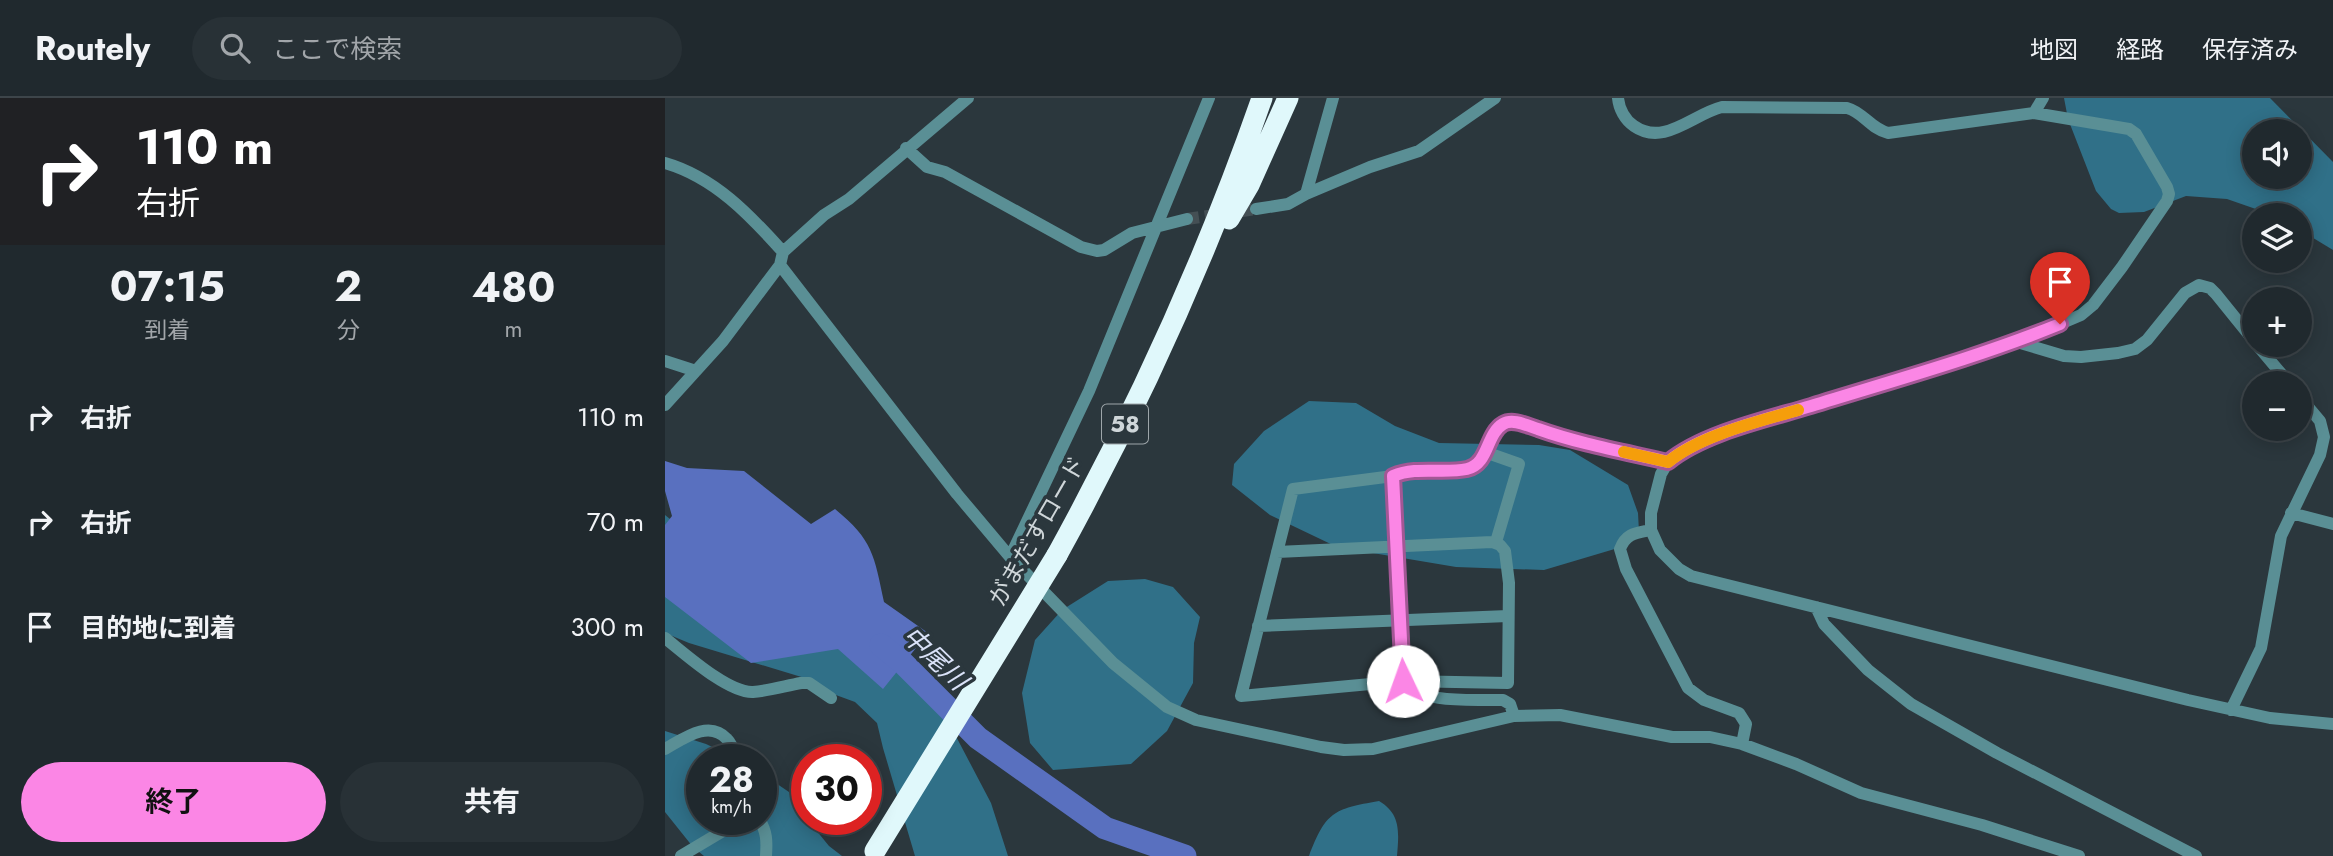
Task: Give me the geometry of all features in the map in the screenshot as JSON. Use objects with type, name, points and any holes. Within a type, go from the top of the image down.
[{"type":"highway","name":"がまだすロード","points":[[873,854],[1056,555],[1109,458],[1188,291],[1227,196],[1262,98]]},
{"type":"highway","points":[[1188,291],[1248,185],[1288,98]]},
{"type":"street","points":[[665,405],[723,341],[782,258],[824,215],[849,200],[906,148],[968,98]]},
{"type":"street","points":[[1010,557],[1089,391],[1209,98]]},
{"type":"street","points":[[1306,194],[1333,98]]},
{"type":"street","points":[[1256,209],[1279,207],[1370,167],[1419,151],[1495,98]]},
{"type":"street","points":[[1618,98],[1623,114],[1630,124],[1641,131],[1654,133],[1677,129],[1707,110],[1722,107],[1847,108],[1858,113],[1872,127],[1888,133],[2034,113],[2129,129],[2136,134],[2169,194],[2136,247],[2093,305],[2081,315],[2017,342],[1741,427],[1680,452],[1668,462],[1661,474],[1654,498],[1651,530],[1660,551],[1679,569],[1691,576],[2231,710],[2270,718],[2333,724]]},
{"type":"street","points":[[2034,113],[2043,98]]},
{"type":"street","points":[[906,148],[927,167],[945,172],[1081,247],[1104,250],[1132,233],[1187,219]]},
{"type":"street","points":[[665,163],[701,177],[761,227],[957,494],[1010,557],[1113,663],[1167,707],[1196,720],[1344,750],[1373,749],[1514,716],[1560,715],[1672,737],[1710,737],[1742,744],[1796,764],[1861,793],[1982,825],[2079,856]]},
{"type":"street","points":[[2017,342],[2064,356],[2081,357],[2134,349],[2147,340],[2185,293],[2199,285],[2210,288],[2242,326]]},
{"type":"street","points":[[2267,357],[2279,371]]},
{"type":"street","points":[[665,361],[696,372]]},
{"type":"street","points":[[2231,710],[2261,648],[2281,536],[2320,454],[2325,437],[2319,421],[2312,412]]},
{"type":"street","points":[[1277,552],[1496,542],[1505,551],[1509,583],[1508,683],[1403,681],[1241,696],[1258,626],[1293,489],[1393,476],[1405,471],[1469,468],[1475,465],[1485,452],[1497,429],[1509,422],[1518,422],[1563,438],[1668,462]]},
{"type":"street","points":[[1485,452],[1519,464],[1496,542]]},
{"type":"street","points":[[1393,476],[1403,681],[1412,690],[1426,695],[1503,700],[1510,704],[1514,716]]},
{"type":"street","points":[[2291,513],[2333,524]]},
{"type":"street","points":[[1651,530],[1630,535],[1625,539],[1620,549],[1626,569],[1688,688],[1704,700],[1732,709],[1744,718],[1746,724],[1742,744]]},
{"type":"street","points":[[1816,607],[1824,624],[1868,670],[1911,704],[1997,753],[2196,856]]},
{"type":"street","points":[[1258,626],[1508,616]]},
{"type":"street","points":[[665,638],[729,685],[741,690],[751,692],[809,683],[831,698]]},
{"type":"street","points":[[665,749],[696,732],[713,730],[727,739],[730,744]]},
{"type":"street","points":[[681,856],[716,835]]},
{"type":"street","points":[[766,835],[766,856]]},
{"type":"shaded area","points":[[2064,98],[2270,98],[2291,119],[2242,119],[2242,189],[2312,189],[2312,141],[2333,162],[2333,250],[2312,237],[2312,203],[2242,204],[2227,199],[2186,196],[2144,212],[2119,213],[2111,209],[2096,191],[2068,119]]},
{"type":"shaded area","points":[[1309,401],[1356,403],[1395,426],[1439,443],[1539,445],[1570,450],[1628,485],[1638,513],[1639,532],[1618,548],[1544,570],[1456,567],[1337,547],[1270,515],[1232,485],[1234,464],[1264,431]]},
{"type":"shaded area","points":[[665,515],[705,547],[875,610],[929,685],[991,803],[1008,856],[915,856],[877,723],[855,702],[825,691],[808,679],[689,643],[665,633]]},
{"type":"shaded area","points":[[1145,579],[1173,587],[1200,617],[1194,643],[1193,683],[1167,731],[1131,764],[1053,770],[1030,743],[1022,693],[1035,640],[1062,610],[1108,581]]},
{"type":"shaded area","points":[[665,731],[706,744],[686,744],[686,835],[777,835],[777,784],[791,795],[791,835],[820,835],[842,856],[704,856],[693,847],[665,812]]},
{"type":"shaded area","points":[[1379,801],[1391,812],[1397,824],[1397,856],[1309,856],[1326,821],[1333,815],[1341,810]]},
{"type":"water","points":[[665,461],[687,468],[744,471],[811,524],[835,509],[848,520],[870,550],[884,602],[928,633],[883,689],[838,649],[751,663],[665,597],[665,525],[672,516],[665,491]]},
{"type":"waterway","name":"中尾川","points":[[881,645],[903,663],[978,738],[1105,828],[1185,856]]},
{"type":"tunnel","points":[[1187,219],[1256,209]]},
{"type":"slow traffic","points":[[1624,452],[1668,462],[1680,452],[1721,435],[1798,410]]},
{"type":"route","points":[[1403,681],[1393,476],[1405,471],[1469,468],[1480,460],[1501,424],[1509,422],[1518,422],[1563,438],[1668,462],[1680,452],[1741,427],[2017,342],[2060,324]]}]
